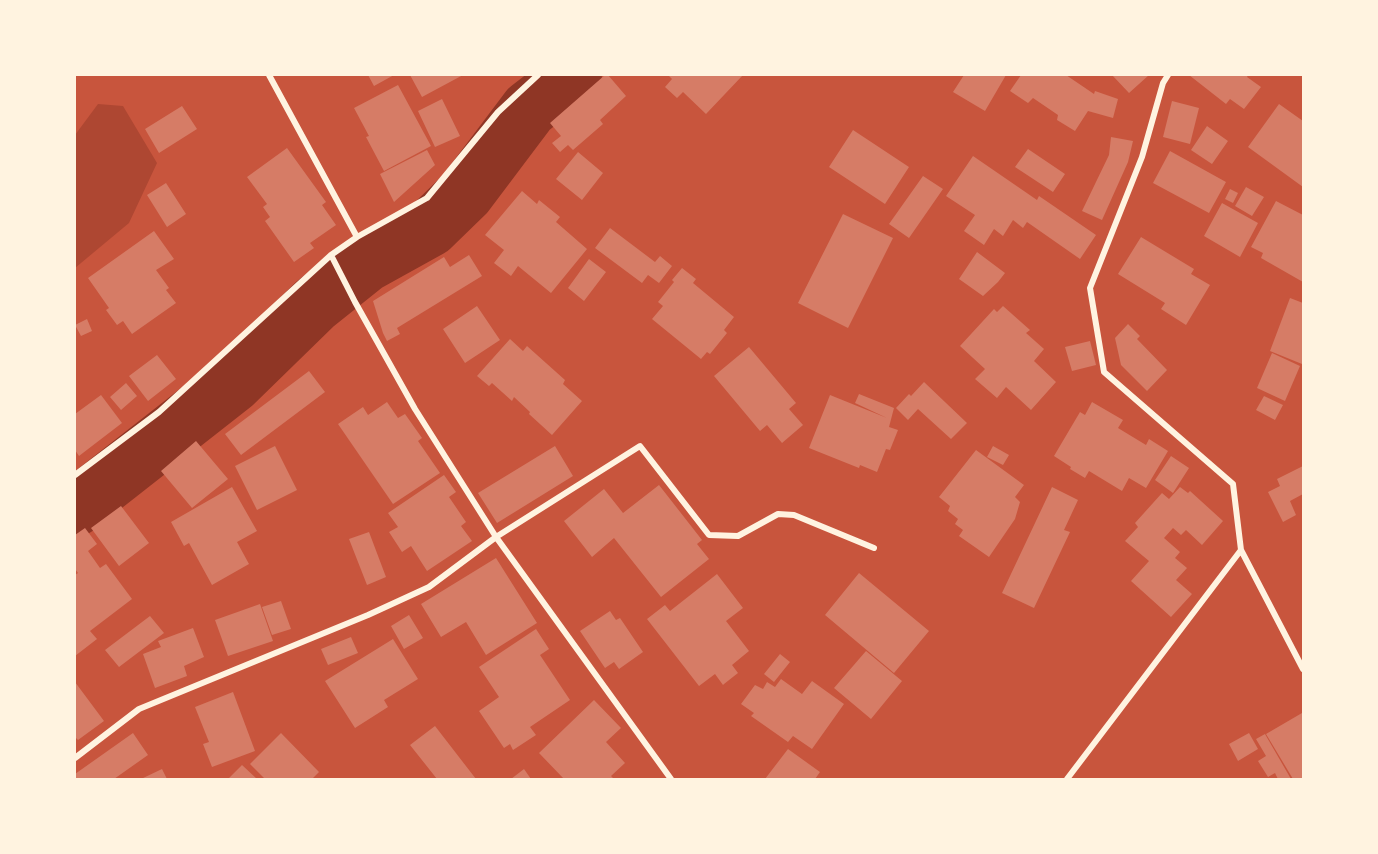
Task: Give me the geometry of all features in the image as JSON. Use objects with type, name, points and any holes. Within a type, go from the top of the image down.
[{"type":"street","points":[[269,75],[357,237]]},
{"type":"street","points":[[75,475],[159,412],[331,255],[357,237],[427,198],[498,112],[538,75]]},
{"type":"street","points":[[1168,75],[1163,83],[1142,157],[1089,288],[1104,372],[1233,484],[1241,550],[1303,669]]},
{"type":"street","points":[[331,255],[415,409],[496,537],[671,779]]},
{"type":"street","points":[[75,758],[139,709],[368,615],[429,587],[496,537],[640,446],[709,535],[738,536],[778,514],[794,515],[874,548]]},
{"type":"street","points":[[1067,779],[1241,550]]},
{"type":"shaded area","points":[[98,104],[123,106],[157,163],[129,223],[75,268],[75,135]]},
{"type":"building","points":[[368,75],[394,75],[374,86]]},
{"type":"building","points":[[410,75],[463,75],[422,97]]},
{"type":"building","points":[[605,75],[608,75],[626,96],[600,120],[603,124],[573,150],[568,145],[560,152],[552,143],[561,136],[550,123]]},
{"type":"building","points":[[668,75],[743,75],[706,114],[683,92],[677,98],[665,87],[672,79]]},
{"type":"building","points":[[964,75],[1006,75],[985,111],[953,92]]},
{"type":"building","points":[[1021,75],[1066,75],[1094,94],[1095,91],[1118,99],[1113,118],[1088,111],[1075,131],[1057,120],[1058,115],[1033,98],[1028,103],[1010,91]]},
{"type":"building","points":[[1112,75],[1149,75],[1129,93]]},
{"type":"building","points":[[1189,75],[1248,75],[1247,77],[1261,87],[1244,109],[1230,99],[1226,104]]},
{"type":"building","points":[[398,85],[431,146],[384,171],[354,108]]},
{"type":"building","points":[[442,99],[460,136],[435,147],[418,111]]},
{"type":"building","points":[[1172,101],[1199,108],[1190,144],[1163,137]]},
{"type":"building","points":[[1279,104],[1303,121],[1303,187],[1248,147]]},
{"type":"building","points":[[182,106],[197,129],[159,153],[145,129]]},
{"type":"building","points":[[1207,126],[1228,141],[1212,164],[1191,150]]},
{"type":"building","points":[[853,130],[909,167],[885,204],[829,167]]},
{"type":"building","points":[[1111,137],[1133,141],[1128,162],[1102,220],[1082,211],[1109,155]]},
{"type":"building","points":[[287,148],[326,202],[322,205],[336,225],[310,243],[314,248],[294,262],[265,221],[270,217],[263,207],[267,204],[247,177]]},
{"type":"building","points":[[1028,149],[1065,174],[1053,192],[1015,167]]},
{"type":"building","points":[[427,150],[435,165],[394,202],[380,174]]},
{"type":"building","points":[[1170,151],[1226,182],[1209,213],[1153,183]]},
{"type":"building","points":[[578,152],[603,173],[582,200],[556,179]]},
{"type":"building","points":[[973,156],[1037,200],[1039,196],[1096,235],[1080,259],[1027,222],[1023,228],[1013,220],[1003,236],[994,229],[984,245],[964,231],[975,215],[946,196]]},
{"type":"building","points":[[923,176],[943,189],[909,238],[889,224]]},
{"type":"building","points":[[166,183],[186,214],[167,227],[147,195]]},
{"type":"building","points":[[1246,187],[1264,197],[1252,216],[1235,206]]},
{"type":"building","points":[[1230,189],[1238,193],[1233,203],[1225,199]]},
{"type":"building","points":[[522,191],[537,204],[539,200],[560,217],[556,222],[587,249],[551,293],[518,266],[511,276],[494,263],[504,250],[485,235]]},
{"type":"building","points":[[1276,201],[1303,215],[1303,282],[1261,258],[1263,253],[1251,247]]},
{"type":"building","points":[[1222,203],[1258,223],[1240,257],[1204,236]]},
{"type":"building","points":[[843,214],[893,238],[848,328],[798,303]]},
{"type":"building","points":[[610,228],[655,262],[660,256],[672,266],[659,283],[648,275],[642,283],[595,248]]},
{"type":"building","points":[[154,231],[174,259],[156,270],[169,288],[166,290],[176,303],[132,334],[123,321],[117,325],[106,310],[109,308],[88,278]]},
{"type":"building","points":[[1141,237],[1194,269],[1191,274],[1210,285],[1186,325],[1161,309],[1165,303],[1118,274]]},
{"type":"building","points":[[977,252],[1005,273],[983,296],[959,279]]},
{"type":"building","points":[[469,255],[482,276],[397,328],[400,334],[387,341],[373,301],[444,257],[450,267]]},
{"type":"building","points":[[589,259],[606,272],[584,301],[568,288]]},
{"type":"building","points":[[682,268],[696,279],[693,283],[734,317],[724,330],[727,333],[710,354],[707,352],[701,359],[652,319],[663,306],[658,302]]},
{"type":"building","points":[[1290,298],[1303,303],[1302,364],[1270,351]]},
{"type":"building","points":[[477,306],[500,340],[465,363],[443,329]]},
{"type":"building","points":[[1003,306],[1030,330],[1026,333],[1044,349],[1034,361],[1056,382],[1031,410],[1006,387],[997,398],[975,379],[985,369],[960,346],[994,309],[997,312]]},
{"type":"building","points":[[87,319],[92,331],[81,336],[75,325]]},
{"type":"building","points":[[1128,324],[1140,336],[1137,339],[1167,370],[1147,391],[1121,365],[1115,338]]},
{"type":"building","points":[[510,339],[523,351],[527,346],[565,380],[563,384],[582,401],[552,435],[514,397],[512,401],[492,383],[489,386],[477,376]]},
{"type":"building","points":[[1090,341],[1096,365],[1072,371],[1065,347]]},
{"type":"building","points":[[749,347],[796,403],[789,409],[803,425],[782,443],[767,425],[760,431],[714,376]]},
{"type":"building","points":[[1272,353],[1300,366],[1285,401],[1257,388]]},
{"type":"building","points":[[157,355],[176,379],[148,401],[129,376]]},
{"type":"building","points":[[309,371],[325,392],[241,455],[225,434]]},
{"type":"building","points":[[924,382],[967,423],[951,439],[918,409],[908,420],[896,408]]},
{"type":"building","points":[[126,383],[137,396],[121,410],[110,397]]},
{"type":"building","points":[[859,394],[894,408],[889,427],[898,430],[890,450],[886,449],[877,472],[860,465],[859,468],[809,448],[830,395],[887,418],[855,403]]},
{"type":"building","points":[[101,395],[122,423],[79,456],[75,450],[75,414]]},
{"type":"building","points":[[1264,396],[1283,405],[1275,420],[1256,410]]},
{"type":"building","points":[[387,402],[398,418],[405,414],[422,438],[418,441],[440,473],[393,504],[338,424],[363,407],[368,415]]},
{"type":"building","points":[[1092,402],[1123,420],[1118,428],[1146,445],[1149,439],[1168,451],[1146,488],[1129,478],[1122,491],[1089,471],[1085,478],[1054,456],[1080,412],[1085,415]]},
{"type":"building","points":[[196,441],[228,479],[192,508],[161,471]]},
{"type":"building","points":[[275,446],[297,490],[257,510],[235,466]]},
{"type":"building","points":[[555,446],[573,476],[497,523],[478,493]]},
{"type":"building","points":[[993,446],[1009,455],[1003,465],[987,457]]},
{"type":"building","points":[[976,450],[1024,485],[1015,497],[1020,502],[1015,519],[989,557],[959,536],[963,530],[955,524],[958,519],[948,511],[950,506],[939,497]]},
{"type":"building","points":[[1171,456],[1189,468],[1173,493],[1155,480]]},
{"type":"building","points":[[1303,466],[1303,494],[1290,501],[1296,515],[1283,522],[1268,492],[1280,486],[1277,479]]},
{"type":"building","points":[[444,475],[456,492],[449,497],[466,522],[461,526],[472,541],[427,571],[411,546],[402,552],[389,532],[398,527],[388,513]]},
{"type":"building","points":[[659,485],[702,540],[697,544],[709,559],[661,597],[614,538],[592,557],[564,521],[604,489],[623,513]]},
{"type":"building","points":[[232,487],[257,531],[237,542],[249,564],[212,585],[189,543],[184,546],[171,522]]},
{"type":"building","points":[[1052,487],[1078,500],[1064,530],[1070,532],[1034,608],[1002,593]]},
{"type":"building","points":[[1180,487],[1188,493],[1190,491],[1223,521],[1202,545],[1186,530],[1181,535],[1173,528],[1164,538],[1180,552],[1175,558],[1187,568],[1176,580],[1192,594],[1171,617],[1131,581],[1149,561],[1125,541],[1138,527],[1135,523],[1162,493],[1169,499]]},
{"type":"building","points":[[121,506],[149,543],[119,566],[91,528]]},
{"type":"building","points":[[85,528],[97,544],[88,551],[100,568],[106,564],[132,599],[90,631],[97,639],[75,656],[75,575],[78,573],[75,569],[75,535]]},
{"type":"building","points":[[369,532],[386,577],[367,585],[349,539]]},
{"type":"building","points":[[496,558],[537,623],[486,655],[466,622],[441,637],[421,604]]},
{"type":"building","points":[[859,573],[929,631],[894,673],[825,615]]},
{"type":"building","points":[[717,574],[743,608],[726,621],[749,651],[732,665],[738,673],[723,685],[715,674],[699,686],[647,619],[665,605],[670,611]]},
{"type":"building","points":[[281,601],[291,629],[272,635],[262,607]]},
{"type":"building","points":[[260,604],[273,641],[228,656],[215,620]]},
{"type":"building","points":[[610,611],[616,620],[620,618],[643,652],[619,669],[614,662],[605,668],[580,631]]},
{"type":"building","points":[[409,615],[423,638],[404,649],[391,626]]},
{"type":"building","points":[[150,616],[164,633],[119,667],[105,650]]},
{"type":"building","points":[[193,628],[204,657],[184,666],[187,676],[155,688],[143,654],[161,647],[158,641]]},
{"type":"building","points":[[536,629],[549,649],[540,655],[570,700],[530,727],[536,735],[513,750],[510,744],[504,748],[479,711],[499,697],[479,667]]},
{"type":"building","points":[[351,637],[358,653],[328,665],[321,649]]},
{"type":"building","points":[[393,639],[418,679],[384,700],[388,707],[355,728],[325,681]]},
{"type":"building","points":[[866,651],[902,681],[871,719],[834,688]]},
{"type":"building","points":[[780,654],[790,662],[774,682],[764,674]]},
{"type":"building","points":[[781,679],[802,694],[812,681],[844,704],[812,749],[793,736],[788,742],[751,716],[754,713],[741,704],[755,685],[763,689],[767,682],[775,687]]},
{"type":"building","points":[[75,682],[104,721],[78,740],[75,737]]},
{"type":"building","points":[[233,692],[255,751],[212,767],[203,744],[209,742],[195,707]]},
{"type":"building","points":[[594,700],[621,728],[606,742],[625,763],[611,776],[614,779],[564,779],[539,753]]},
{"type":"building","points":[[1302,713],[1303,779],[1293,779],[1266,734]]},
{"type":"building","points":[[435,726],[476,779],[437,779],[410,745]]},
{"type":"building","points":[[133,733],[148,755],[114,779],[75,779],[75,774]]},
{"type":"building","points":[[281,733],[319,772],[312,779],[265,779],[250,764]]},
{"type":"building","points":[[1249,733],[1258,749],[1238,761],[1229,744]]},
{"type":"building","points":[[1265,734],[1291,779],[1278,779],[1275,773],[1268,777],[1258,761],[1266,756],[1256,739]]},
{"type":"building","points":[[788,749],[820,772],[815,779],[765,779]]},
{"type":"building","points":[[242,765],[257,779],[228,779]]},
{"type":"building","points":[[162,769],[167,779],[141,779]]},
{"type":"building","points":[[524,769],[531,779],[511,779]]},
{"type":"waterway","points":[[75,508],[233,384],[315,304],[365,264],[430,228],[465,194],[529,109],[573,75]]}]
